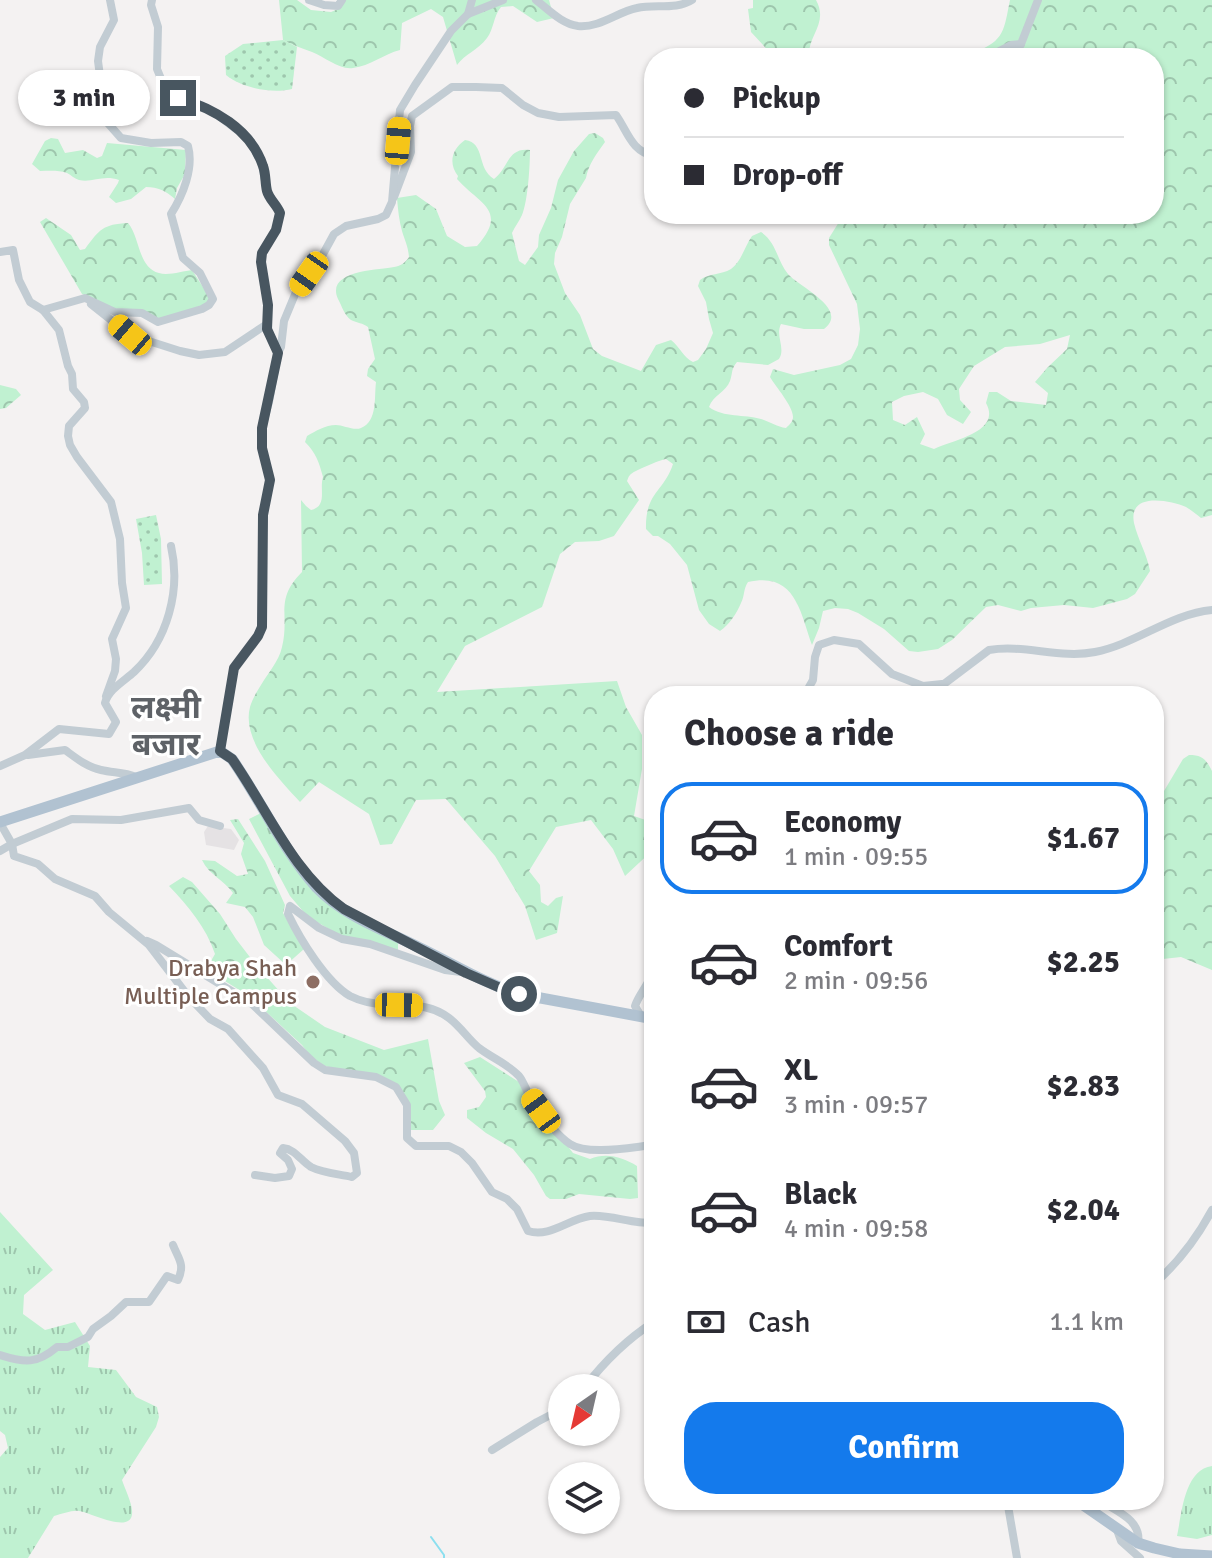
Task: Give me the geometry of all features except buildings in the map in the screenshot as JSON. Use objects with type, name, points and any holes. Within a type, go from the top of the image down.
[{"type":"main road","points":[[0,823],[220,751],[232,759],[303,870],[321,891],[344,909],[505,990],[644,1017]]},
{"type":"main road","points":[[1092,1510],[1138,1543],[1180,1554],[1212,1556]]},
{"type":"street","points":[[43,310],[85,298],[115,312],[142,313],[158,322],[202,309],[213,299],[200,273],[183,258],[171,214],[178,204],[189,170],[191,157],[188,146],[181,142],[151,143],[121,138],[106,121],[98,61],[100,47],[114,20],[110,0]]},
{"type":"street","points":[[152,0],[158,27],[157,69],[164,86],[178,98],[201,105],[219,116],[249,139],[265,170],[267,192],[280,213],[276,230],[261,256],[268,305],[267,329],[278,353]]},
{"type":"street","points":[[309,0],[338,6],[342,0]]},
{"type":"street","points":[[468,14],[472,0]]},
{"type":"street","points":[[392,202],[400,110],[451,31],[468,14],[503,0]]},
{"type":"street","points":[[536,0],[559,18],[577,26],[599,24],[623,11],[685,4],[692,0]]},
{"type":"street","points":[[1019,48],[1038,0]]},
{"type":"street","points":[[1005,48],[1021,44]]},
{"type":"street","points":[[220,751],[234,668],[262,627],[263,515],[270,480],[262,448],[262,428],[284,321],[296,292],[334,234],[346,226],[386,215],[411,152],[412,116],[452,87],[502,88],[538,113],[559,117],[616,115],[632,144],[644,153]]},
{"type":"street","points":[[0,252],[13,250],[19,280],[30,302],[43,310],[59,330],[72,374],[73,389],[85,408],[69,426],[70,445],[111,502],[120,539],[126,608],[112,639],[115,671],[105,703],[116,722],[109,734],[59,729],[25,755],[0,766]]},
{"type":"street","points":[[85,298],[130,335],[199,355],[225,352],[267,324]]},
{"type":"street","points":[[106,696],[137,669],[157,645],[167,621],[172,594],[175,563],[171,546]]},
{"type":"street","points":[[940,686],[989,650],[999,648],[1075,655],[1098,652],[1176,619],[1198,611],[1212,610]]},
{"type":"street","points":[[810,686],[816,650],[819,645],[834,640],[859,644],[892,674],[907,681],[923,686],[943,683]]},
{"type":"street","points":[[25,755],[65,750],[90,767],[136,777]]},
{"type":"street","points":[[0,851],[72,819],[121,820],[189,808],[199,820],[220,826]]},
{"type":"street","points":[[0,823],[12,844],[14,856],[38,864],[55,879],[95,896],[109,912],[149,945],[188,996],[210,1019],[228,1029],[263,1068],[278,1095],[302,1104],[345,1141],[354,1153],[357,1173],[352,1177],[311,1167],[290,1148],[283,1148],[280,1153],[292,1169],[289,1176],[275,1178],[255,1175]]},
{"type":"street","points":[[466,973],[445,970],[370,944],[342,939],[319,928],[290,906],[288,914],[298,935],[319,965],[346,994],[382,1004],[426,1006],[439,1011],[460,1027],[480,1049],[519,1077],[551,1125],[571,1144],[582,1149],[598,1150],[644,1146]]},
{"type":"street","points":[[142,939],[251,1003],[325,1070],[376,1077],[396,1087],[407,1105],[407,1138],[416,1146],[449,1146],[461,1152],[492,1192],[507,1199],[517,1209],[528,1231],[537,1234],[550,1232],[586,1217],[604,1215],[644,1224]]},
{"type":"street","points":[[641,1016],[635,1006],[644,989]]},
{"type":"street","points":[[1164,1276],[1200,1232],[1212,1210]]},
{"type":"street","points":[[0,1355],[26,1361],[39,1360],[57,1347],[68,1347],[88,1337],[93,1329],[126,1302],[149,1302],[167,1276],[178,1280],[182,1265],[173,1245]]},
{"type":"street","points":[[595,1374],[644,1328]]},
{"type":"street","points":[[492,1450],[548,1416]]},
{"type":"street","points":[[1009,1510],[1017,1558]]},
{"type":"street","points":[[1115,1510],[1137,1526],[1140,1532],[1138,1543]]},
{"type":"street","points":[[1115,1525],[1121,1541],[1140,1558]]},
{"type":"shaded area","points":[[208,826],[231,829],[239,840],[234,850],[206,845],[204,832]]},
{"type":"green space","points":[[279,0],[297,0],[311,10],[331,12],[338,9],[343,0],[549,0],[554,18],[537,22],[513,6],[501,7],[487,38],[457,65],[443,17],[431,9],[402,23],[400,50],[365,65],[348,68],[283,40]]},
{"type":"green space","points":[[753,0],[816,0],[820,16],[810,48],[766,48],[751,32],[748,9],[753,8]]},
{"type":"green space","points":[[1010,0],[1212,0],[1212,515],[1201,518],[1186,507],[1170,502],[1151,501],[1137,506],[1134,523],[1150,571],[1135,594],[1127,599],[1093,608],[1064,605],[1021,611],[998,605],[986,607],[952,640],[938,649],[918,652],[909,651],[884,629],[858,613],[835,608],[823,611],[812,645],[799,607],[786,588],[776,582],[748,582],[739,607],[727,626],[720,631],[709,624],[699,610],[687,565],[670,544],[646,529],[649,507],[673,464],[666,459],[629,476],[627,481],[639,500],[614,536],[599,541],[575,542],[560,554],[542,607],[465,646],[437,692],[617,681],[626,707],[642,735],[642,769],[634,816],[644,820],[644,858],[625,876],[613,849],[591,820],[556,827],[529,871],[540,885],[541,902],[548,906],[563,896],[557,933],[536,940],[525,906],[495,856],[446,799],[416,800],[392,844],[380,845],[369,814],[319,782],[300,802],[256,746],[249,720],[250,707],[281,652],[285,600],[293,582],[302,572],[301,500],[311,510],[321,501],[323,477],[317,458],[305,442],[307,436],[332,425],[361,428],[373,414],[376,382],[367,376],[375,359],[368,327],[347,316],[336,289],[346,277],[397,266],[409,257],[397,198],[416,195],[436,209],[447,236],[465,247],[477,246],[486,234],[491,216],[487,208],[457,179],[452,161],[454,152],[465,140],[472,142],[479,151],[485,169],[494,179],[512,155],[530,150],[526,201],[512,233],[519,261],[525,265],[538,247],[539,235],[551,208],[558,180],[574,151],[589,134],[595,133],[605,142],[570,204],[554,264],[593,349],[602,356],[641,371],[656,345],[671,340],[690,360],[698,360],[713,333],[706,302],[698,286],[700,280],[731,269],[752,236],[761,232],[770,241],[788,274],[827,306],[830,321],[824,329],[781,324],[779,359],[768,365],[737,362],[728,385],[709,407],[721,413],[761,419],[786,428],[793,417],[770,377],[773,369],[794,375],[840,365],[851,359],[858,345],[857,304],[829,245],[829,238],[838,224],[1164,224],[1164,48],[985,48],[998,38]],"holes":[[[1070,335],[1067,349],[1035,382],[1048,393],[1046,405],[1011,401],[997,392],[989,392],[986,403],[989,413],[982,428],[934,449],[920,444],[925,434],[917,417],[905,425],[893,420],[892,402],[923,392],[938,399],[947,415],[963,424],[971,412],[960,400],[959,389],[974,366],[1005,347],[1040,344]]]},
{"type":"green space","points":[[283,40],[297,47],[292,89],[258,89],[226,75],[225,56],[243,44]]},
{"type":"green space","points":[[58,139],[65,153],[83,150],[97,158],[102,156],[107,143],[186,150],[185,174],[175,199],[162,190],[146,187],[131,199],[116,203],[109,197],[119,180],[79,180],[64,172],[40,171],[32,164],[45,141]]},
{"type":"green space","points":[[46,218],[71,235],[80,250],[85,249],[102,229],[128,223],[147,265],[163,274],[192,270],[210,298],[207,304],[158,319],[115,310],[82,294],[40,222]]},
{"type":"green space","points":[[0,385],[16,389],[21,395],[6,408],[0,409]]},
{"type":"green space","points":[[156,515],[161,539],[162,584],[144,585],[136,519]]},
{"type":"green space","points":[[1189,755],[1203,758],[1212,771],[1212,970],[1181,957],[1164,959],[1164,791],[1183,759]]},
{"type":"green space","points":[[263,812],[320,895],[398,937],[398,952],[343,937],[308,917],[290,896],[249,819]]},
{"type":"green space","points":[[238,819],[265,861],[285,905],[283,913],[304,949],[286,965],[264,945],[253,917],[245,907],[226,903],[233,893],[202,860],[215,861],[237,876],[248,874],[241,854],[244,843],[230,820]]},
{"type":"green space","points":[[183,877],[192,882],[220,914],[256,965],[290,1003],[325,1027],[384,1050],[428,1039],[439,1101],[445,1115],[433,1130],[411,1130],[411,1106],[385,1080],[325,1066],[311,1057],[249,996],[220,978],[204,973],[215,954],[211,944],[196,917],[169,886]]},
{"type":"green space","points":[[480,1057],[519,1082],[573,1153],[590,1159],[614,1156],[637,1166],[638,1198],[579,1194],[566,1199],[550,1199],[546,1196],[513,1149],[467,1118],[467,1110],[479,1107],[486,1097],[485,1091],[464,1063]]},
{"type":"green space","points":[[0,1212],[53,1270],[24,1295],[23,1314],[45,1330],[75,1322],[90,1346],[88,1367],[116,1370],[136,1397],[157,1407],[159,1417],[156,1427],[122,1480],[132,1510],[131,1518],[127,1522],[111,1521],[76,1511],[54,1516],[28,1558],[0,1558],[0,1457],[8,1448],[5,1435],[0,1431]]},
{"type":"green space","points":[[1212,1466],[1212,1535],[1197,1539],[1177,1536],[1190,1484],[1195,1475]]},
{"type":"waterway","points":[[431,1537],[444,1558]]},
{"type":"place","name":"Drabya Shah Multiple Campus","points":[[313,982]]},
{"type":"district","name":"लक्ष्मी बजार","points":[[166,726]]},
{"type":"route","points":[[178,98],[210,110],[249,139],[265,170],[267,192],[280,213],[276,230],[262,253],[261,262],[268,305],[267,329],[278,353],[262,428],[262,448],[270,480],[263,515],[262,627],[234,668],[220,751],[232,759],[303,870],[335,903],[466,973],[519,994]]}]
